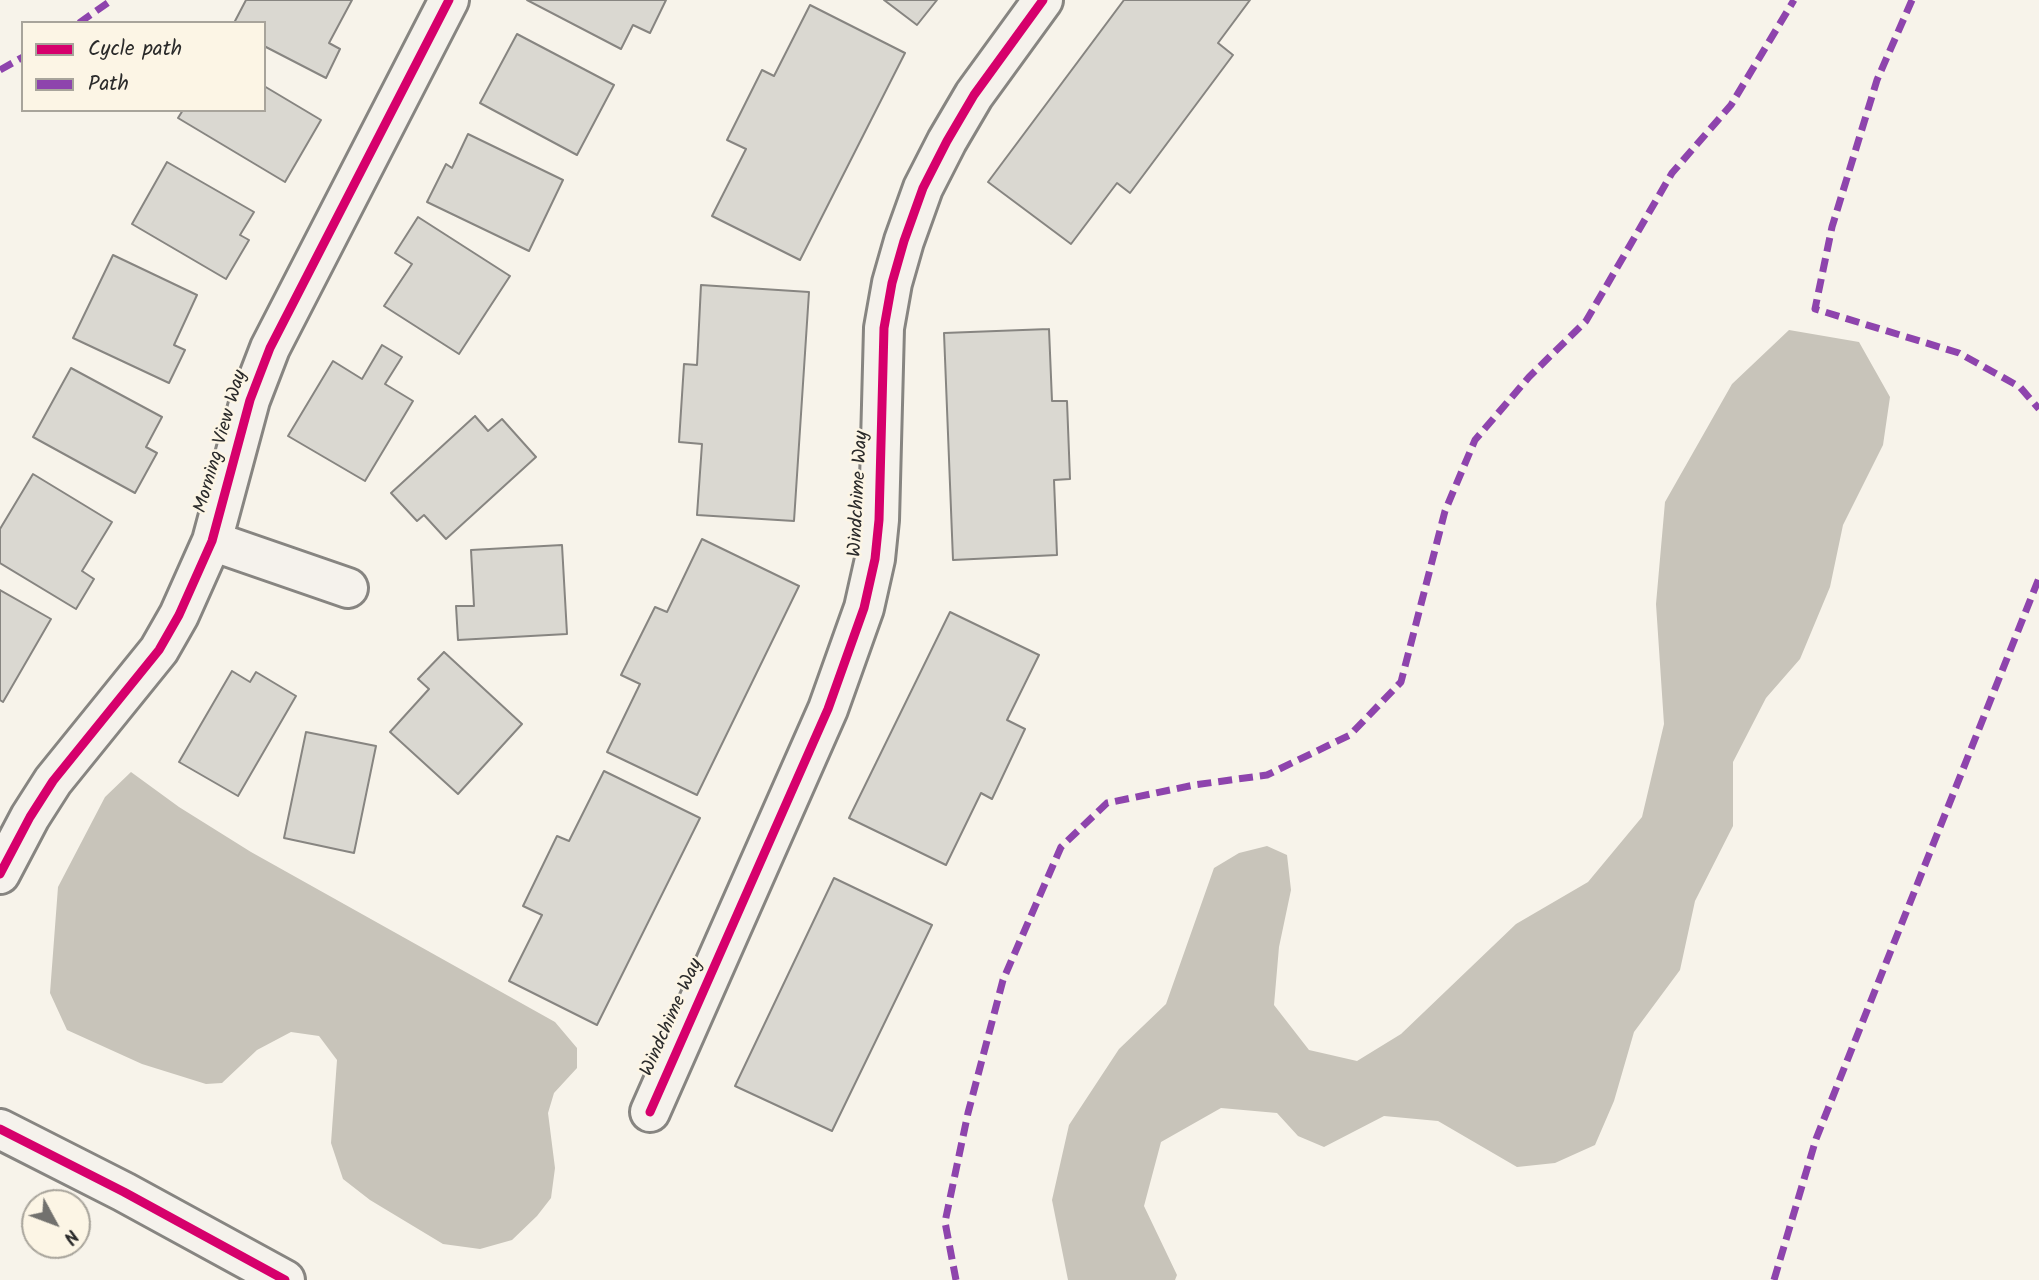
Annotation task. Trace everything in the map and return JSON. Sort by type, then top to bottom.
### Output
[{"type":"street","name":"Morning View Way","points":[[0,874],[30,817],[53,781],[159,650],[179,615],[212,541],[250,400],[270,348],[449,0]]},
{"type":"street","name":"Windchime Way","points":[[650,1112],[828,709],[864,608],[875,559],[879,520],[884,328],[892,282],[904,241],[923,188],[947,141],[974,95],[1042,0]]},
{"type":"street","points":[[212,541],[348,588]]},
{"type":"street","points":[[0,1129],[124,1192],[285,1280]]},
{"type":"shaded area","points":[[1789,330],[1859,342],[1890,397],[1883,445],[1843,525],[1830,587],[1800,659],[1766,698],[1733,762],[1733,826],[1695,901],[1680,970],[1634,1032],[1614,1101],[1595,1145],[1555,1163],[1517,1167],[1438,1121],[1384,1116],[1324,1147],[1298,1136],[1277,1113],[1221,1108],[1161,1142],[1144,1206],[1177,1275],[1175,1280],[1068,1280],[1052,1200],[1069,1125],[1119,1049],[1166,1004],[1214,868],[1239,853],[1267,846],[1287,855],[1291,890],[1279,947],[1274,1005],[1309,1050],[1357,1061],[1401,1034],[1516,924],[1588,882],[1642,817],[1664,724],[1656,604],[1665,502],[1732,384]]},
{"type":"shaded area","points":[[131,772],[179,807],[251,852],[555,1022],[577,1048],[577,1068],[554,1093],[548,1113],[555,1168],[551,1198],[512,1240],[480,1249],[443,1244],[370,1200],[343,1179],[331,1143],[337,1060],[319,1036],[291,1032],[257,1050],[222,1083],[206,1084],[142,1064],[67,1030],[50,993],[58,887],[105,797]]},
{"type":"building","points":[[246,0],[352,0],[329,43],[340,49],[326,78],[266,47],[266,21],[235,21]]},
{"type":"building","points":[[527,0],[666,0],[650,33],[633,25],[621,49]]},
{"type":"building","points":[[884,0],[937,0],[917,25]]},
{"type":"building","points":[[1124,0],[1250,0],[1218,43],[1233,55],[1130,193],[1117,183],[1071,244],[988,182]]},
{"type":"building","points":[[810,5],[905,53],[800,260],[712,216],[746,149],[727,140],[762,70],[774,76]]},
{"type":"building","points":[[517,34],[614,85],[577,155],[480,103]]},
{"type":"building","points":[[266,87],[321,120],[285,182],[178,118],[182,112],[266,112]]},
{"type":"building","points":[[468,134],[563,180],[529,251],[427,202],[446,164],[452,168]]},
{"type":"building","points":[[167,162],[254,212],[240,235],[249,240],[226,279],[132,224]]},
{"type":"building","points":[[418,217],[510,276],[459,354],[384,306],[412,264],[395,253]]},
{"type":"building","points":[[113,255],[197,295],[174,345],[185,350],[169,383],[73,338]]},
{"type":"building","points":[[701,285],[809,292],[794,521],[697,515],[702,444],[679,442],[684,364],[697,365]]},
{"type":"building","points":[[1049,329],[1052,401],[1067,401],[1070,479],[1054,480],[1057,555],[953,560],[944,333]]},
{"type":"building","points":[[382,345],[402,357],[385,384],[413,401],[365,481],[288,436],[333,361],[362,379]]},
{"type":"building","points":[[71,368],[162,417],[146,447],[157,453],[135,493],[33,437]]},
{"type":"building","points":[[475,416],[488,431],[502,419],[536,457],[446,539],[424,515],[417,521],[391,493]]},
{"type":"building","points":[[33,474],[112,522],[82,571],[94,579],[76,609],[0,563],[0,529]]},
{"type":"building","points":[[702,539],[799,586],[697,795],[607,752],[640,684],[621,675],[655,607],[667,612]]},
{"type":"building","points":[[562,545],[567,634],[458,640],[456,606],[474,606],[471,550]]},
{"type":"building","points":[[0,590],[51,619],[3,702],[0,700]]},
{"type":"building","points":[[950,612],[1039,655],[1007,720],[1025,729],[992,799],[981,793],[946,865],[849,818]]},
{"type":"building","points":[[444,652],[522,724],[458,794],[390,732],[429,689],[418,679]]},
{"type":"building","points":[[232,671],[250,682],[256,672],[296,696],[238,796],[179,762]]},
{"type":"building","points":[[306,732],[376,746],[354,853],[284,838]]},
{"type":"building","points":[[604,771],[700,818],[597,1025],[509,981],[542,915],[523,906],[557,836],[569,841]]},
{"type":"building","points":[[834,878],[932,925],[832,1131],[735,1086]]},
{"type":"marked path","points":[[82,21],[112,0]]},
{"type":"marked path","points":[[956,1280],[945,1222],[968,1113],[1003,980],[1061,847],[1107,803],[1194,785],[1267,775],[1350,735],[1401,682],[1445,511],[1475,440],[1529,377],[1586,321],[1672,173],[1731,105],[1794,0]]},
{"type":"marked path","points":[[1912,0],[1877,80],[1832,227],[1815,309],[1959,353],[2020,387],[2039,409]]},
{"type":"marked path","points":[[0,70],[21,58]]},
{"type":"marked path","points":[[1774,1280],[1816,1139],[2039,578]]},
{"type":"cycle path","points":[[0,874],[30,817],[53,781],[159,650],[179,615],[212,541],[250,400],[270,348],[449,0]]},
{"type":"cycle path","points":[[650,1112],[828,709],[864,608],[875,559],[879,520],[884,328],[892,283],[904,241],[923,188],[947,141],[974,95],[1043,0]]},
{"type":"cycle path","points":[[0,1129],[124,1192],[285,1280]]}]
